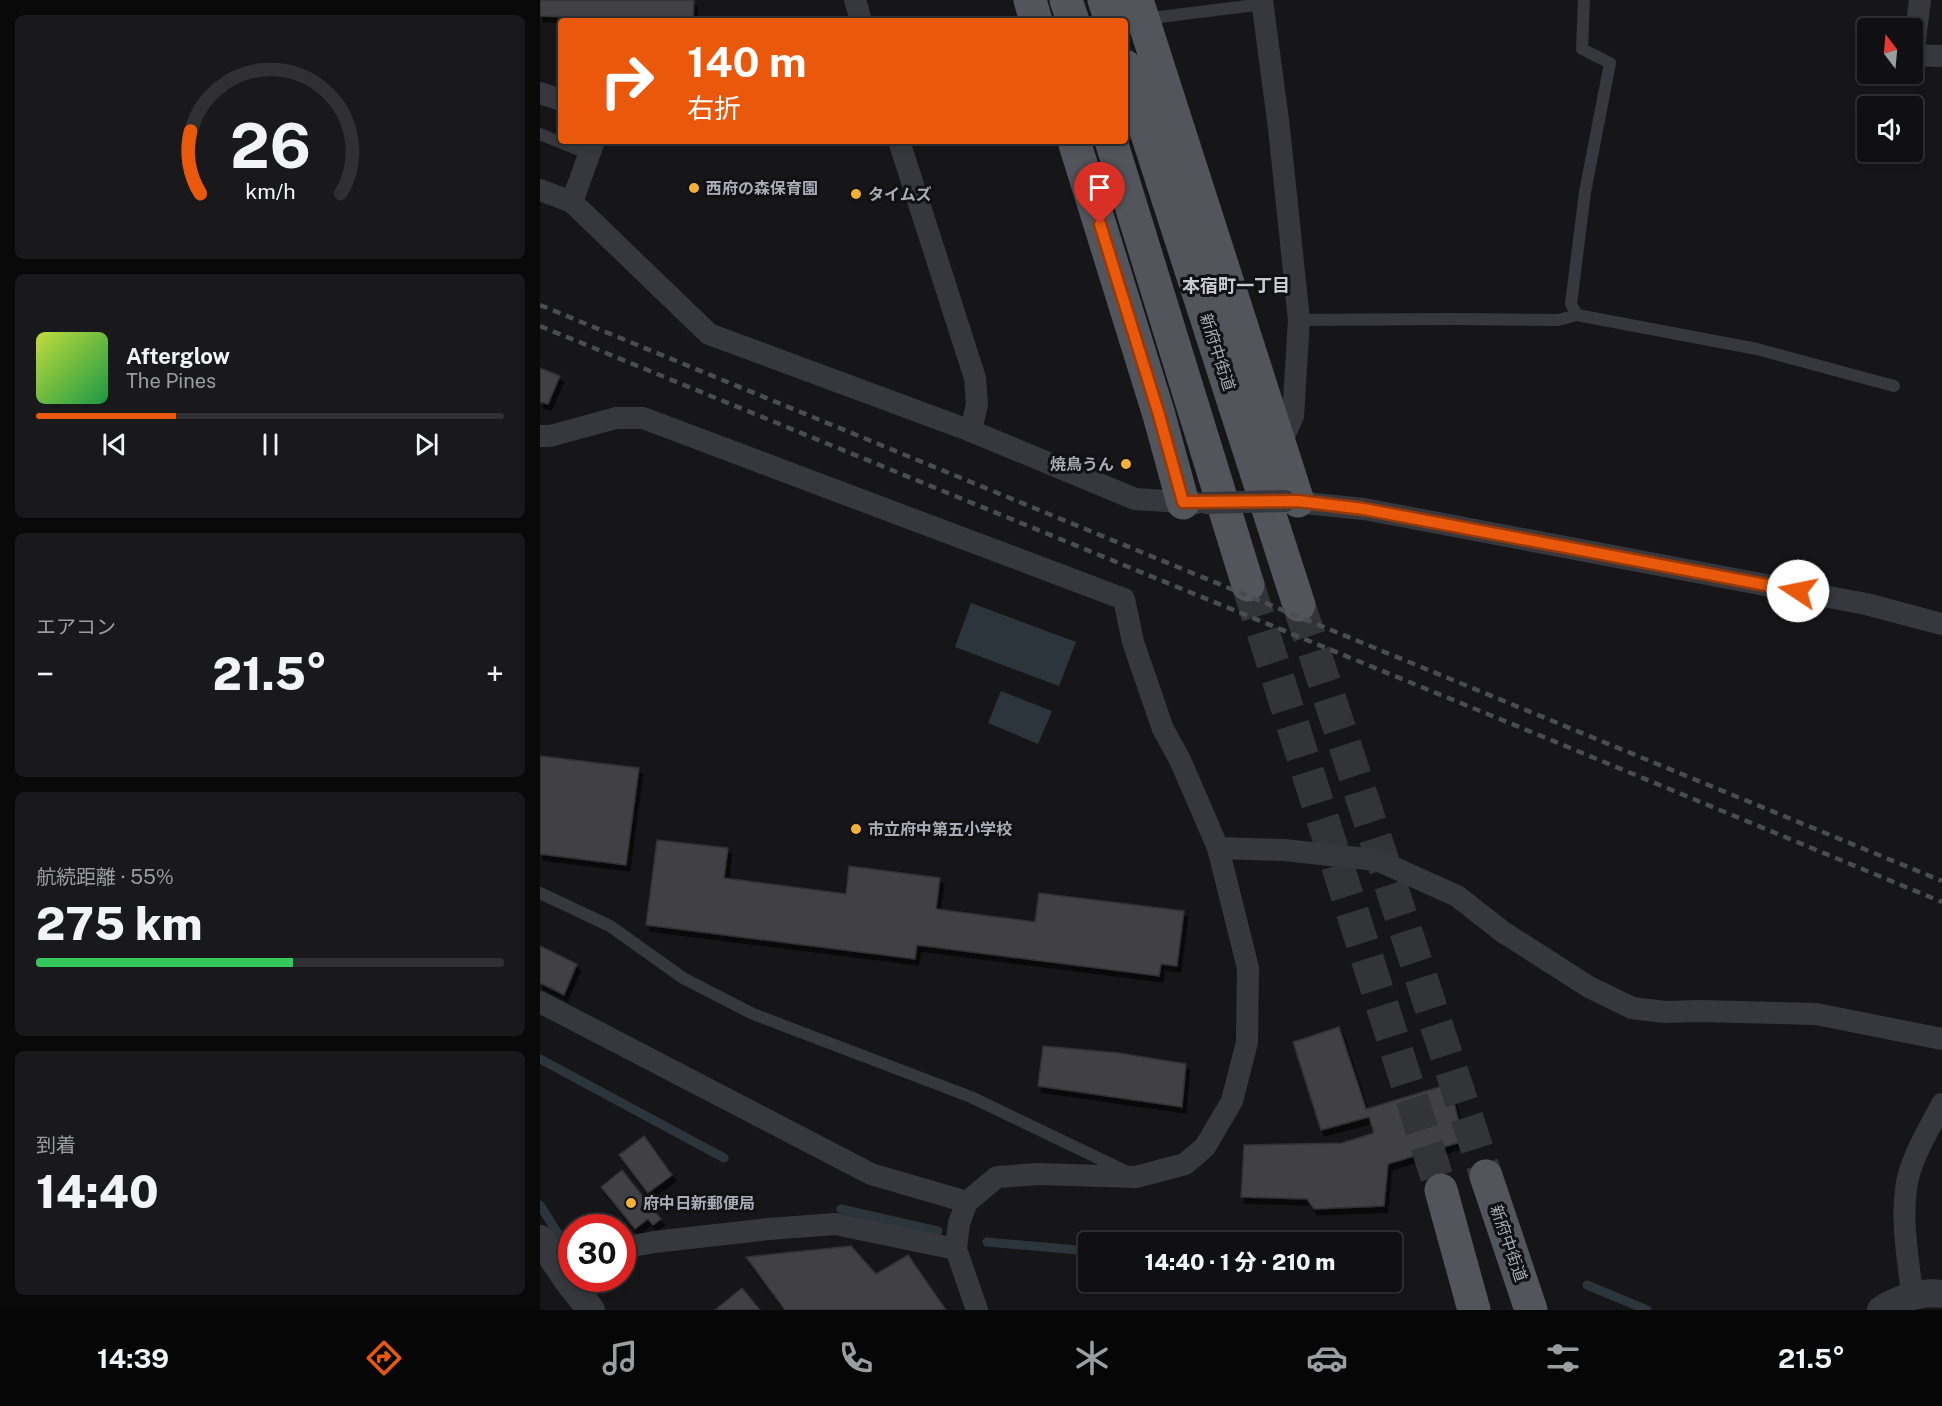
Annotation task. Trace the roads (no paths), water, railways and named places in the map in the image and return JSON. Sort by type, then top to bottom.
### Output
[{"type":"main road","points":[[1030,0],[1035,18]]},
{"type":"main road","points":[[1066,0],[1072,18]]},
{"type":"main road","points":[[1104,0],[1110,18]]},
{"type":"main road","points":[[1140,10],[1280,445],[1292,501]]},
{"type":"main road","name":"新府中街道","points":[[1128,75],[1299,605]]},
{"type":"main road","points":[[1075,144],[1159,415],[1195,503]]},
{"type":"main road","points":[[1112,144],[1248,585]]},
{"type":"main road","name":"新府中街道","points":[[1486,1176],[1531,1310]]},
{"type":"main road","points":[[1440,1190],[1474,1310]]},
{"type":"street","points":[[855,0],[860,18]]},
{"type":"street","points":[[1920,0],[1913,55],[1942,56]]},
{"type":"street","points":[[1262,2],[1279,128],[1299,320],[1293,416],[1280,445]]},
{"type":"street","points":[[540,93],[558,99]]},
{"type":"street","points":[[900,144],[975,378],[977,404],[971,431]]},
{"type":"street","points":[[572,202],[592,148]]},
{"type":"street","points":[[540,190],[572,202],[709,334],[971,431],[1135,500],[1195,503],[1292,501],[1364,509],[1866,604],[1942,624]]},
{"type":"street","points":[[540,436],[550,436],[616,418],[643,418],[1124,599],[1133,642],[1163,729],[1180,760],[1218,848],[1248,968],[1247,1042],[1232,1101],[1205,1147],[1185,1164],[1136,1177],[1038,1174],[997,1177],[967,1202],[959,1223],[956,1249],[977,1310]]},
{"type":"street","points":[[1218,848],[1284,850],[1377,860],[1457,896],[1503,932],[1589,987],[1632,1008],[1665,1012],[1816,1014],[1942,1039]]},
{"type":"street","points":[[540,1002],[871,1174],[967,1202]]},
{"type":"street","points":[[1912,1296],[1905,1223],[1906,1188],[1918,1151],[1942,1104]]},
{"type":"street","points":[[636,1245],[758,1230],[835,1224],[956,1249]]},
{"type":"street","points":[[540,1239],[558,1262]]},
{"type":"street","points":[[579,1292],[591,1310]]},
{"type":"street","points":[[1881,1310],[1912,1296],[1942,1294]]},
{"type":"lane","points":[[1577,315],[1571,304],[1584,192],[1610,63],[1582,49],[1584,0]]},
{"type":"lane","points":[[1140,10],[1262,2]]},
{"type":"lane","points":[[540,134],[558,139]]},
{"type":"lane","points":[[577,144],[592,148]]},
{"type":"lane","points":[[1299,320],[1558,320],[1577,315],[1757,349],[1894,386]]},
{"type":"lane","points":[[540,893],[610,926],[683,978],[753,1014],[971,1097],[1136,1177]]},
{"type":"waterway","points":[[540,1059],[724,1158],[719,1155]]},
{"type":"waterway","points":[[540,1205],[558,1234]]},
{"type":"waterway","points":[[841,1209],[938,1231]]},
{"type":"waterway","points":[[987,1242],[1078,1250]]},
{"type":"waterway","points":[[1587,1285],[1647,1310]]},
{"type":"tunnel","points":[[1248,585],[1441,1190]]},
{"type":"tunnel","points":[[1299,605],[1486,1176]]},
{"type":"railway","points":[[540,305],[1942,881]]},
{"type":"railway","points":[[540,326],[1942,902]]},
{"type":"place","name":"西府の森保育園","points":[[694,188]]},
{"type":"place","name":"タイムズ","points":[[856,194]]},
{"type":"place","name":"焼鳥うん","points":[[1126,464]]},
{"type":"place","name":"市立府中第五小学校","points":[[856,829]]},
{"type":"place","name":"府中日新郵便局","points":[[631,1203]]},
{"type":"district","name":"本宿町一丁目","points":[[1236,286]]}]
